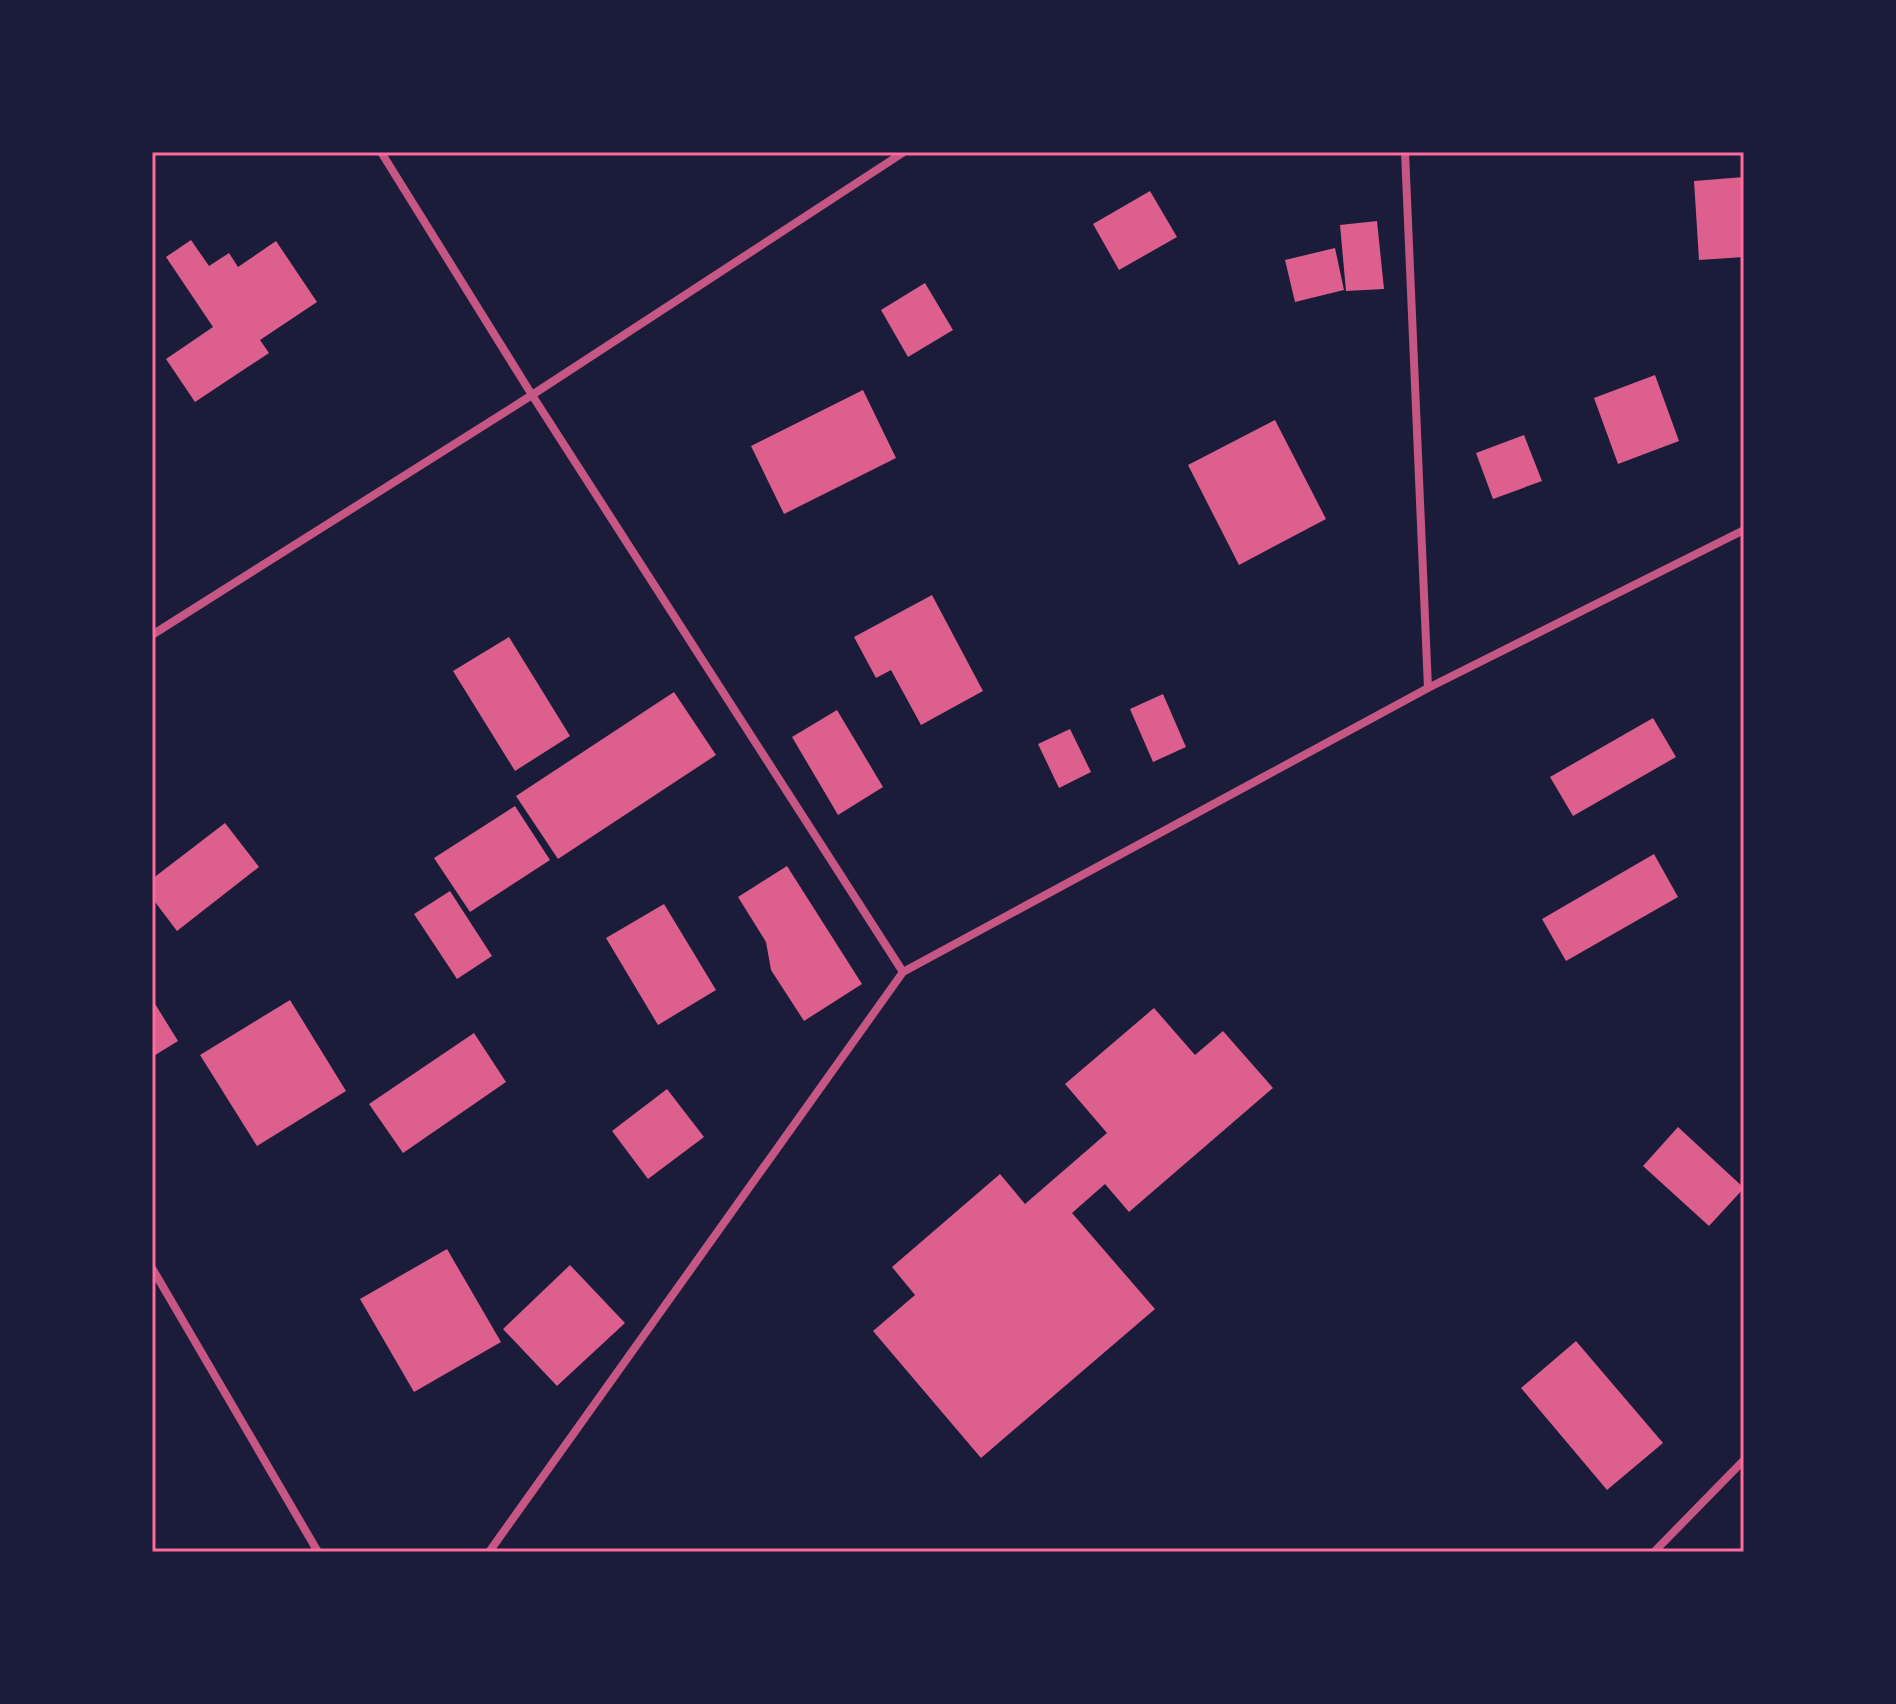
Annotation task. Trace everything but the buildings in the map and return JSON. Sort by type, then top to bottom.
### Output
[{"type":"street","points":[[381,152],[532,395],[903,972]]},
{"type":"street","points":[[152,635],[532,395],[904,152]]},
{"type":"street","points":[[1405,152],[1428,688]]},
{"type":"street","points":[[489,1552],[903,972],[1428,688],[1744,530]]},
{"type":"street","points":[[152,1268],[318,1552]]},
{"type":"street","points":[[1654,1552],[1744,1460]]}]
